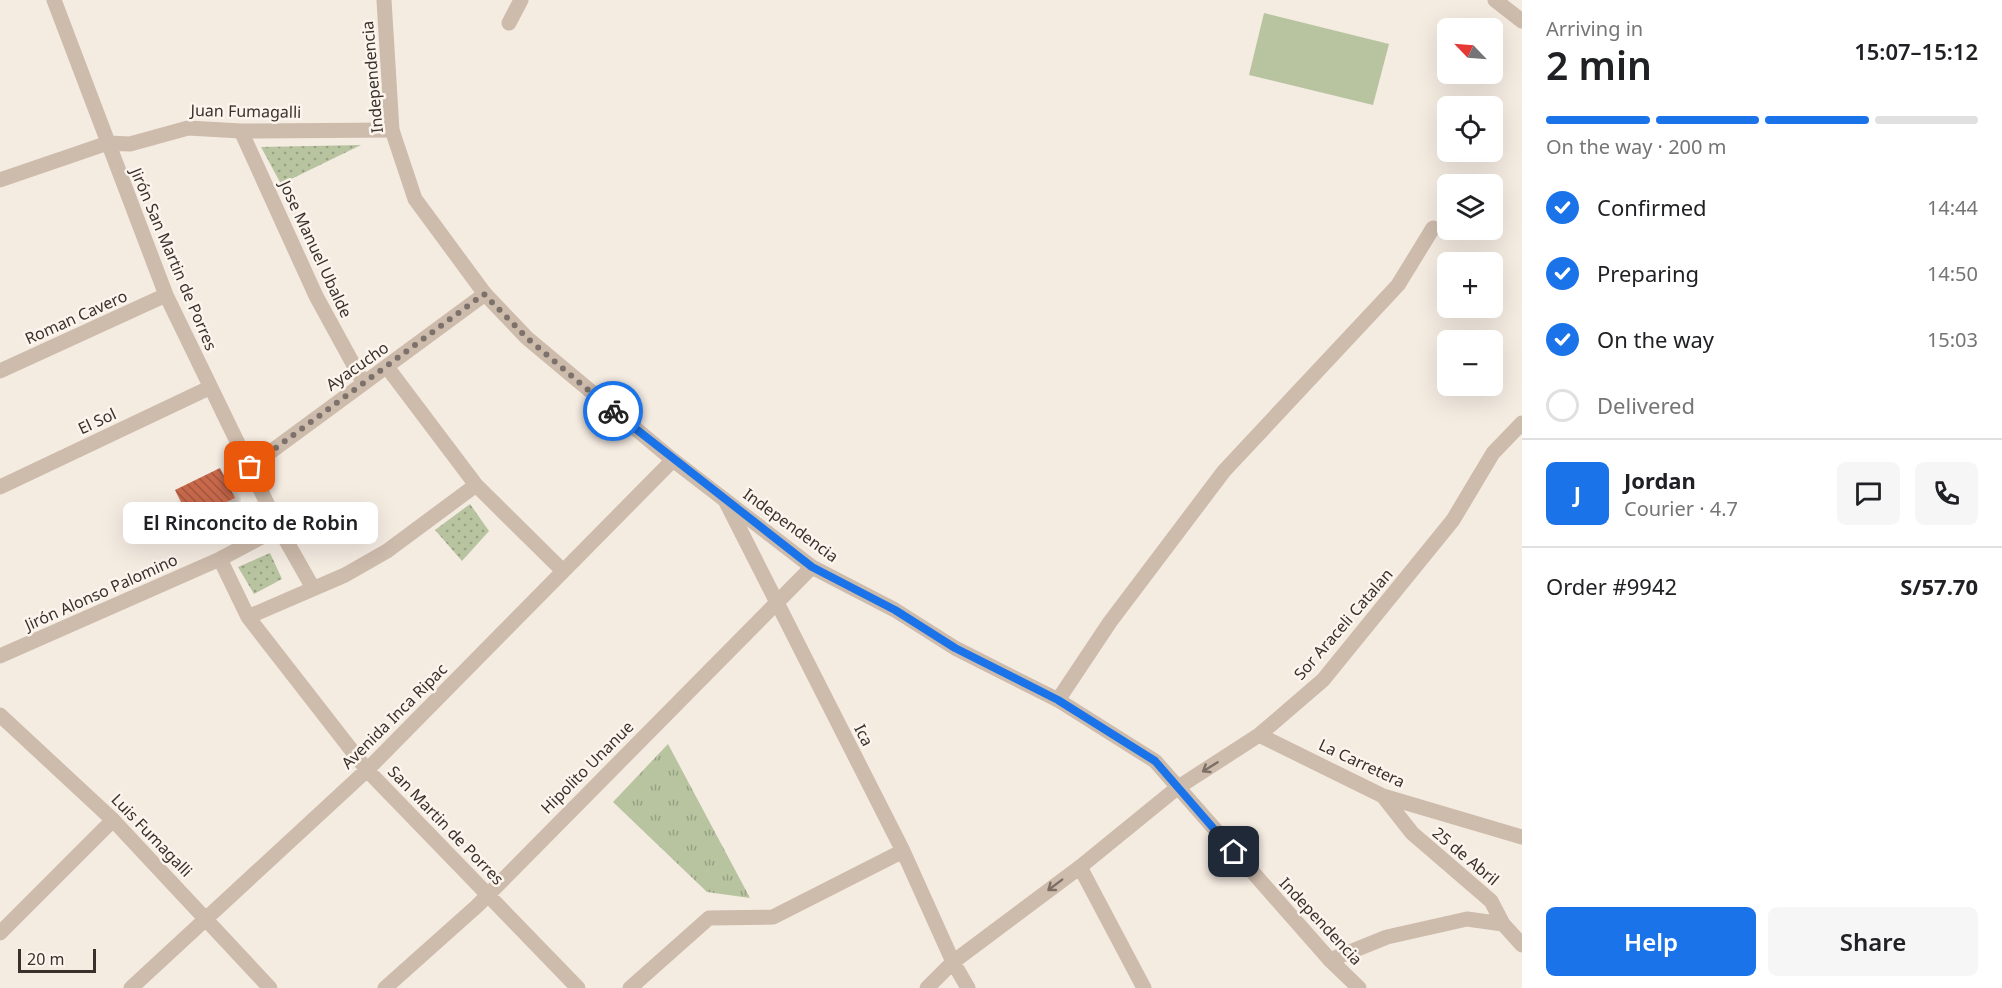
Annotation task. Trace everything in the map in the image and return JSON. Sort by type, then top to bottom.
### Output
[{"type":"street","name":"Jirón San Martin de Porres","points":[[54,0],[166,295],[209,388],[279,528],[313,588]]},
{"type":"street","name":"Independencia","points":[[384,0],[392,130],[415,199],[484,294],[527,338],[673,460],[812,567],[895,610],[955,648],[1058,700],[1155,761],[1330,960],[1359,988]]},
{"type":"street","points":[[509,23],[521,0]]},
{"type":"street","points":[[1495,0],[1522,21]]},
{"type":"street","name":"Juan Fumagalli","points":[[0,180],[108,143],[130,144],[188,128],[241,131],[392,130]]},
{"type":"street","name":"Jose Manuel Ubalde","points":[[241,131],[316,296],[363,382]]},
{"type":"street","points":[[1058,700],[1110,622],[1224,471],[1398,285],[1432,228]]},
{"type":"street","name":"Ayacucho","points":[[250,467],[484,294]]},
{"type":"street","name":"Roman Cavero","points":[[0,371],[166,295]]},
{"type":"street","points":[[387,367],[476,485],[564,571]]},
{"type":"street","name":"El Sol","points":[[0,487],[209,388]]},
{"type":"street","name":"Sor Araceli Catalan","points":[[927,988],[953,962],[1080,867],[1177,788],[1259,735],[1323,680],[1453,520],[1493,453],[1522,423]]},
{"type":"street","name":"Avenida Inca Ripac","points":[[131,988],[367,770],[673,460]]},
{"type":"street","points":[[248,617],[345,575],[387,551],[476,485]]},
{"type":"street","name":"Ica","points":[[725,500],[903,851],[953,962],[968,988]]},
{"type":"street","name":"Jirón Alonso Palomino","points":[[0,656],[220,559],[279,528]]},
{"type":"street","name":"San Martin de Porres","points":[[220,559],[248,617],[367,770],[578,988]]},
{"type":"street","name":"Hipolito Unanue","points":[[385,988],[477,906],[812,567]]},
{"type":"street","name":"Luis Fumagalli","points":[[0,715],[113,820],[270,988]]},
{"type":"street","name":"La Carretera","points":[[1259,735],[1383,796],[1522,837]]},
{"type":"street","name":"25 de Abril","points":[[1383,796],[1412,833],[1491,901],[1503,924],[1522,945]]},
{"type":"street","points":[[0,933],[113,820]]},
{"type":"street","points":[[630,988],[710,918],[773,916],[903,851]]},
{"type":"street","points":[[1080,867],[1144,988]]},
{"type":"street","points":[[1330,960],[1387,937],[1467,919],[1503,924]]},
{"type":"green space","points":[[1264,13],[1389,44],[1373,105],[1249,75]]},
{"type":"green space","points":[[361,145],[281,184],[261,147]]},
{"type":"green space","points":[[470,504],[489,531],[462,561],[435,530]]},
{"type":"green space","points":[[270,553],[282,579],[254,594],[238,567]]},
{"type":"green space","points":[[668,744],[750,898],[707,892],[613,802]]},
{"type":"building","points":[[220,468],[235,498],[190,520],[175,490]]},
{"type":"way so far","points":[[250,467],[484,294],[527,338],[613,411]]},
{"type":"place","name":"El Rinconcito de Robin","points":[[250,467]]},
{"type":"route","points":[[613,411],[812,567],[895,610],[955,648],[1058,700],[1155,761],[1234,852]]}]
